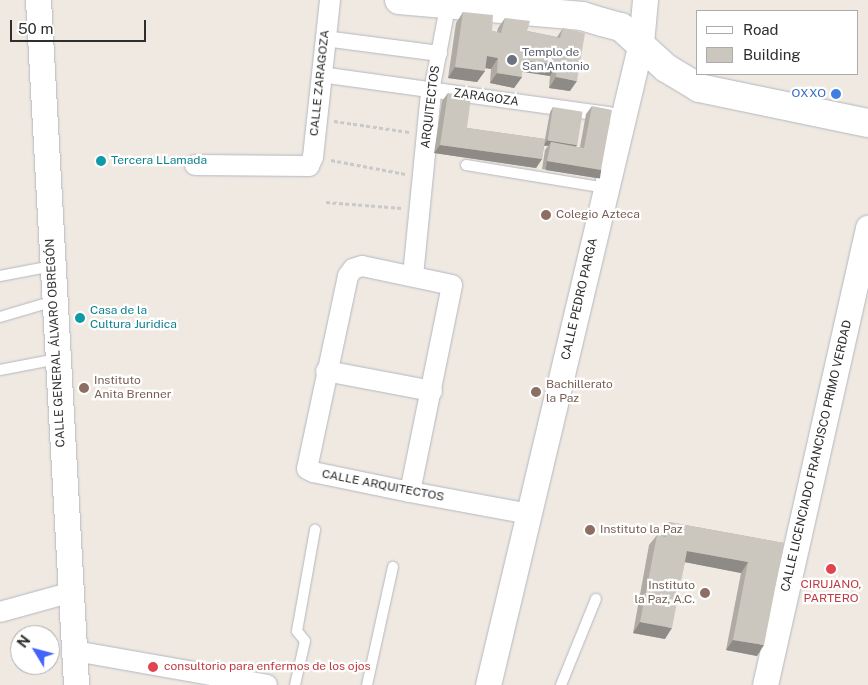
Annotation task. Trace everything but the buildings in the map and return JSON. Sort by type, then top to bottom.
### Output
[{"type":"main road","points":[[399,0],[447,6],[582,16],[621,27],[666,68],[699,88],[868,123]]},
{"type":"street","name":"CALLE GENERAL ÁLVARO OBREGÓN","points":[[38,0],[69,593],[75,651],[76,685]]},
{"type":"street","name":"CALLE ZARAGOZA","points":[[311,161],[324,38],[330,0]]},
{"type":"street","name":"CALLE PEDRO PARGA","points":[[488,685],[641,44],[645,0]]},
{"type":"street","name":"ARQUITECTOS","points":[[413,276],[421,210],[431,91],[447,6]]},
{"type":"street","points":[[324,38],[439,53]]},
{"type":"street","name":"ZARAGOZA","points":[[320,74],[431,91],[623,116]]},
{"type":"street","points":[[195,165],[311,161]]},
{"type":"street","name":"CALLE LICENCIADO FRANCISCO PRIMO VERDAD","points":[[766,685],[868,227]]},
{"type":"street","name":"CALLE ARQUITECTOS","points":[[413,276],[362,266],[353,269],[348,276],[326,370],[307,469],[410,492],[530,514]]},
{"type":"street","points":[[410,492],[452,285],[413,276]]},
{"type":"street","points":[[326,370],[432,390]]},
{"type":"street","points":[[0,612],[69,593]]},
{"type":"street","points":[[75,651],[267,685]]},
{"type":"lane","points":[[466,165],[606,188]]},
{"type":"lane","points":[[0,276],[52,266]]},
{"type":"lane","points":[[0,317],[54,301]]},
{"type":"lane","points":[[0,370],[57,359]]},
{"type":"lane","points":[[295,685],[305,641],[297,631],[315,530]]},
{"type":"lane","points":[[367,685],[394,567]]},
{"type":"lane","points":[[561,685],[596,599]]},
{"type":"path","points":[[316,118],[427,135]]},
{"type":"path","points":[[311,161],[424,178]]},
{"type":"path","points":[[326,202],[421,210]]},
{"type":"place","name":"Templo de San Antonio","points":[[512,60]]},
{"type":"place","name":"OXXO","points":[[836,94]]},
{"type":"place","name":"Tercera LLamada","points":[[101,161]]},
{"type":"place","name":"Colegio Azteca","points":[[546,215]]},
{"type":"place","name":"Casa de la Cultura Juridica","points":[[80,318]]},
{"type":"place","name":"Instituto Anita Brenner","points":[[84,388]]},
{"type":"place","name":"Bachillerato la Paz","points":[[536,392]]},
{"type":"place","name":"Instituto la Paz","points":[[590,530]]},
{"type":"place","name":"CIRUJANO, PARTERO","points":[[831,569]]},
{"type":"place","name":"Instituto la Paz, A.C.","points":[[705,593]]},
{"type":"place","name":"consultorio para enfermos de los ojos","points":[[153,667]]}]
